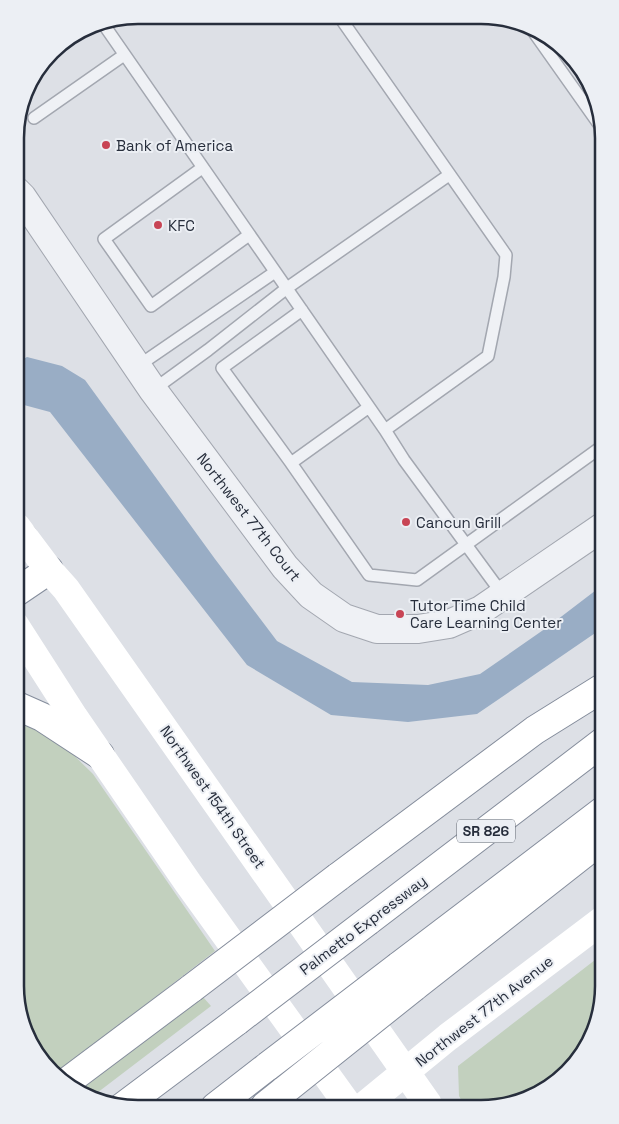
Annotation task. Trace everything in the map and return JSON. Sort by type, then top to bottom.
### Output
[{"type":"main road","name":"Northwest 154th Street","points":[[24,542],[66,589],[425,1100]]},
{"type":"main road","points":[[24,587],[49,570]]},
{"type":"main road","points":[[24,640],[100,755],[235,950],[344,1100]]},
{"type":"main road","points":[[71,1079],[535,730],[595,693]]},
{"type":"main road","points":[[24,709],[42,717],[100,755]]},
{"type":"main road","name":"Palmetto Expressway","points":[[132,1100],[595,749]]},
{"type":"main road","points":[[275,1098],[407,976],[595,818]]},
{"type":"main road","points":[[224,1100],[268,1066],[407,976],[595,844]]},
{"type":"main road","name":"Northwest 77th Avenue","points":[[370,1100],[456,1031],[595,926]]},
{"type":"street","name":"Northwest 77th Court","points":[[24,200],[154,390],[285,567],[311,595],[344,618],[377,629],[418,629],[449,624],[481,610],[595,532]]},
{"type":"lane","points":[[345,24],[506,255],[504,277],[488,356],[385,430]]},
{"type":"lane","points":[[106,28],[404,460],[503,595]]},
{"type":"lane","points":[[540,41],[593,116]]},
{"type":"lane","points":[[34,118],[124,55]]},
{"type":"lane","points":[[202,168],[104,239],[152,306],[249,235]]},
{"type":"lane","points":[[154,390],[287,288],[449,175]]},
{"type":"lane","points":[[138,366],[275,272]]},
{"type":"lane","points":[[222,368],[302,310]]},
{"type":"lane","points":[[208,350],[291,463],[369,575],[417,580],[595,451]]},
{"type":"lane","points":[[291,463],[369,407]]},
{"type":"green space","points":[[24,720],[47,729],[93,774],[215,951],[61,1070],[47,1056],[32,1030],[25,1001]]},
{"type":"green space","points":[[595,960],[595,993],[589,1023],[572,1056],[551,1077],[532,1088],[503,1098],[461,1100],[459,1096],[458,1066]]},
{"type":"green space","points":[[203,997],[211,1006],[97,1093],[83,1086]]},
{"type":"water","points":[[27,357],[62,366],[85,380],[277,641],[352,682],[428,685],[480,674],[549,626],[595,591],[595,633],[477,714],[408,722],[331,715],[247,665],[50,412],[24,405],[24,359]]},
{"type":"place","name":"Bank of America","points":[[106,145]]},
{"type":"place","name":"KFC","points":[[158,225]]},
{"type":"place","name":"Cancun Grill","points":[[406,522]]},
{"type":"place","name":"Tutor Time Child Care Learning Center","points":[[400,614]]}]
